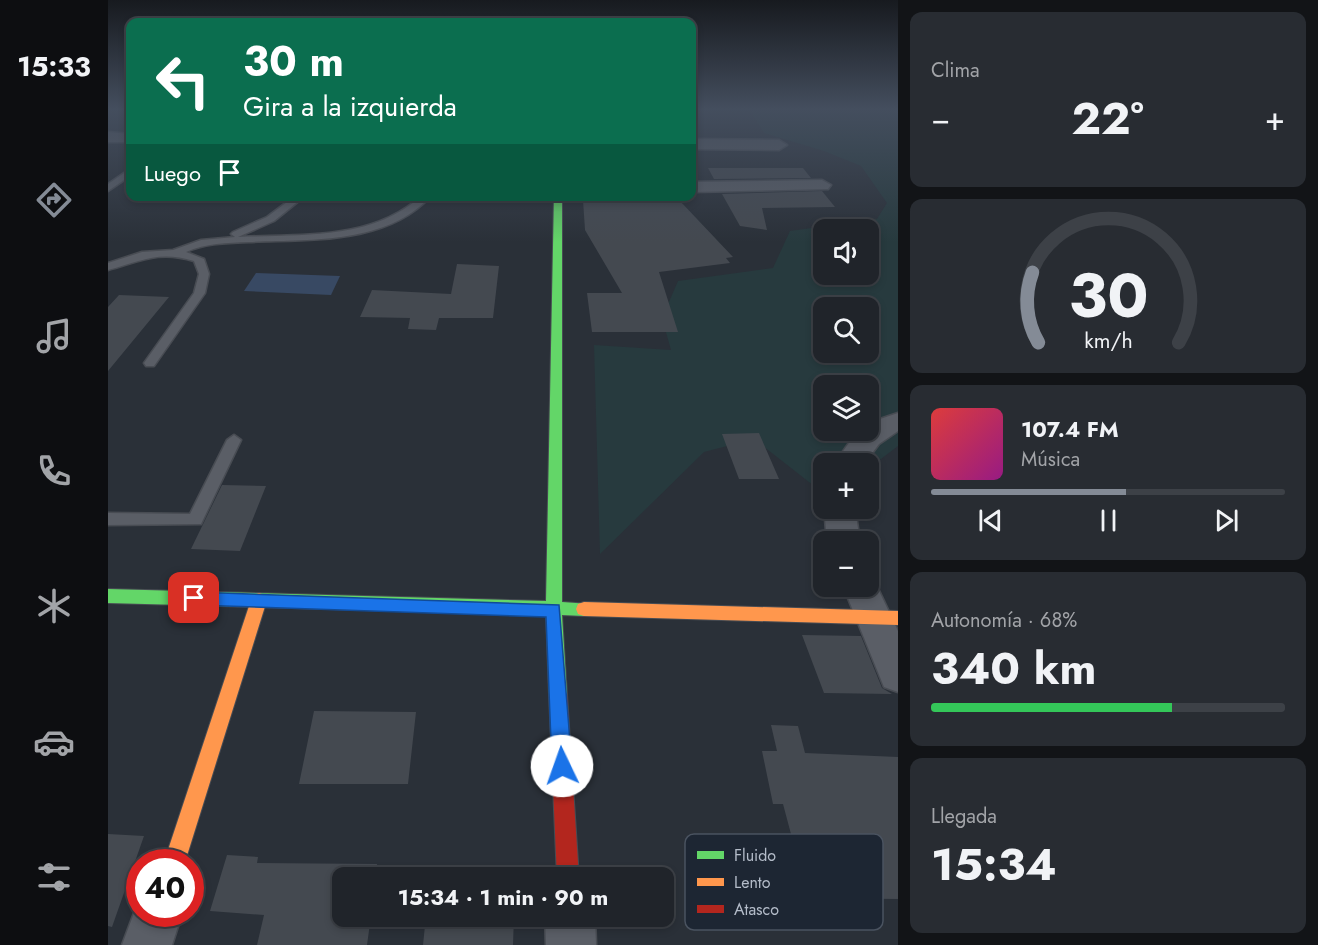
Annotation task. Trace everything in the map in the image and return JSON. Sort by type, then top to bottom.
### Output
[{"type":"street","points":[[697,168],[706,192],[822,185]]},
{"type":"street","points":[[558,201],[554,610],[567,867]]},
{"type":"street","points":[[854,453],[868,437],[891,423],[898,422]]},
{"type":"street","points":[[108,596],[554,610],[877,607],[898,674]]},
{"type":"street","points":[[178,849],[259,600]]},
{"type":"street","points":[[147,945],[153,927]]},
{"type":"street","points":[[571,927],[572,945]]},
{"type":"lane","points":[[108,188],[126,176]]},
{"type":"lane","points":[[175,253],[262,225],[282,213],[295,201]]},
{"type":"lane","points":[[198,244],[262,237],[310,238],[352,232],[406,214],[421,201]]},
{"type":"lane","points":[[108,267],[127,258],[152,252],[175,253],[199,259],[204,274],[199,293],[150,363]]},
{"type":"lane","points":[[108,519],[195,520],[234,440]]},
{"type":"green space","points":[[832,154],[898,154],[898,446],[879,460],[879,453],[813,453],[813,485],[754,439],[704,452],[600,554],[594,345],[671,350],[662,318],[678,281],[773,268],[790,231],[813,228],[813,285],[879,285],[879,219],[877,219],[887,203],[861,166]]},
{"type":"water","points":[[256,273],[340,276],[331,295],[244,291]]},
{"type":"building","points":[[708,168],[803,168],[811,178],[714,179]]},
{"type":"building","points":[[822,191],[835,207],[762,208],[767,230],[740,226],[722,194]]},
{"type":"building","points":[[583,201],[680,201],[733,257],[726,258],[730,263],[659,272],[678,332],[592,332],[587,293],[622,293],[585,230]]},
{"type":"building","points":[[457,264],[499,266],[493,318],[439,318],[436,330],[408,329],[410,318],[360,317],[372,290],[451,294]]},
{"type":"building","points":[[119,295],[169,297],[108,371],[108,307]]},
{"type":"building","points":[[759,433],[779,479],[739,479],[722,434]]},
{"type":"building","points":[[222,485],[266,486],[240,551],[191,549]]},
{"type":"building","points":[[802,635],[861,636],[882,688],[892,694],[824,693]]},
{"type":"building","points":[[314,711],[416,712],[408,784],[299,784]]},
{"type":"building","points":[[771,725],[798,726],[805,753],[898,757],[898,899],[883,899],[883,834],[791,834],[783,804],[773,804],[762,751],[777,751]]},
{"type":"building","points":[[108,834],[144,836],[139,849],[126,849],[126,887],[112,927],[108,926]]},
{"type":"building","points":[[227,855],[258,857],[257,863],[377,864],[377,867],[332,867],[332,927],[369,927],[367,945],[257,945],[264,915],[210,911]]},
{"type":"building","points":[[425,927],[514,927],[513,945],[423,945]]},
{"type":"traffic: fast","points":[[558,201],[554,610],[558,695]]},
{"type":"traffic: fast","points":[[108,596],[584,609]]},
{"type":"traffic: slow","points":[[178,849],[259,600]]},
{"type":"traffic: slow","points":[[584,609],[898,618]]},
{"type":"traffic: jam","points":[[558,695],[567,867]]},
{"type":"route","points":[[194,598],[554,610],[562,766]]}]
